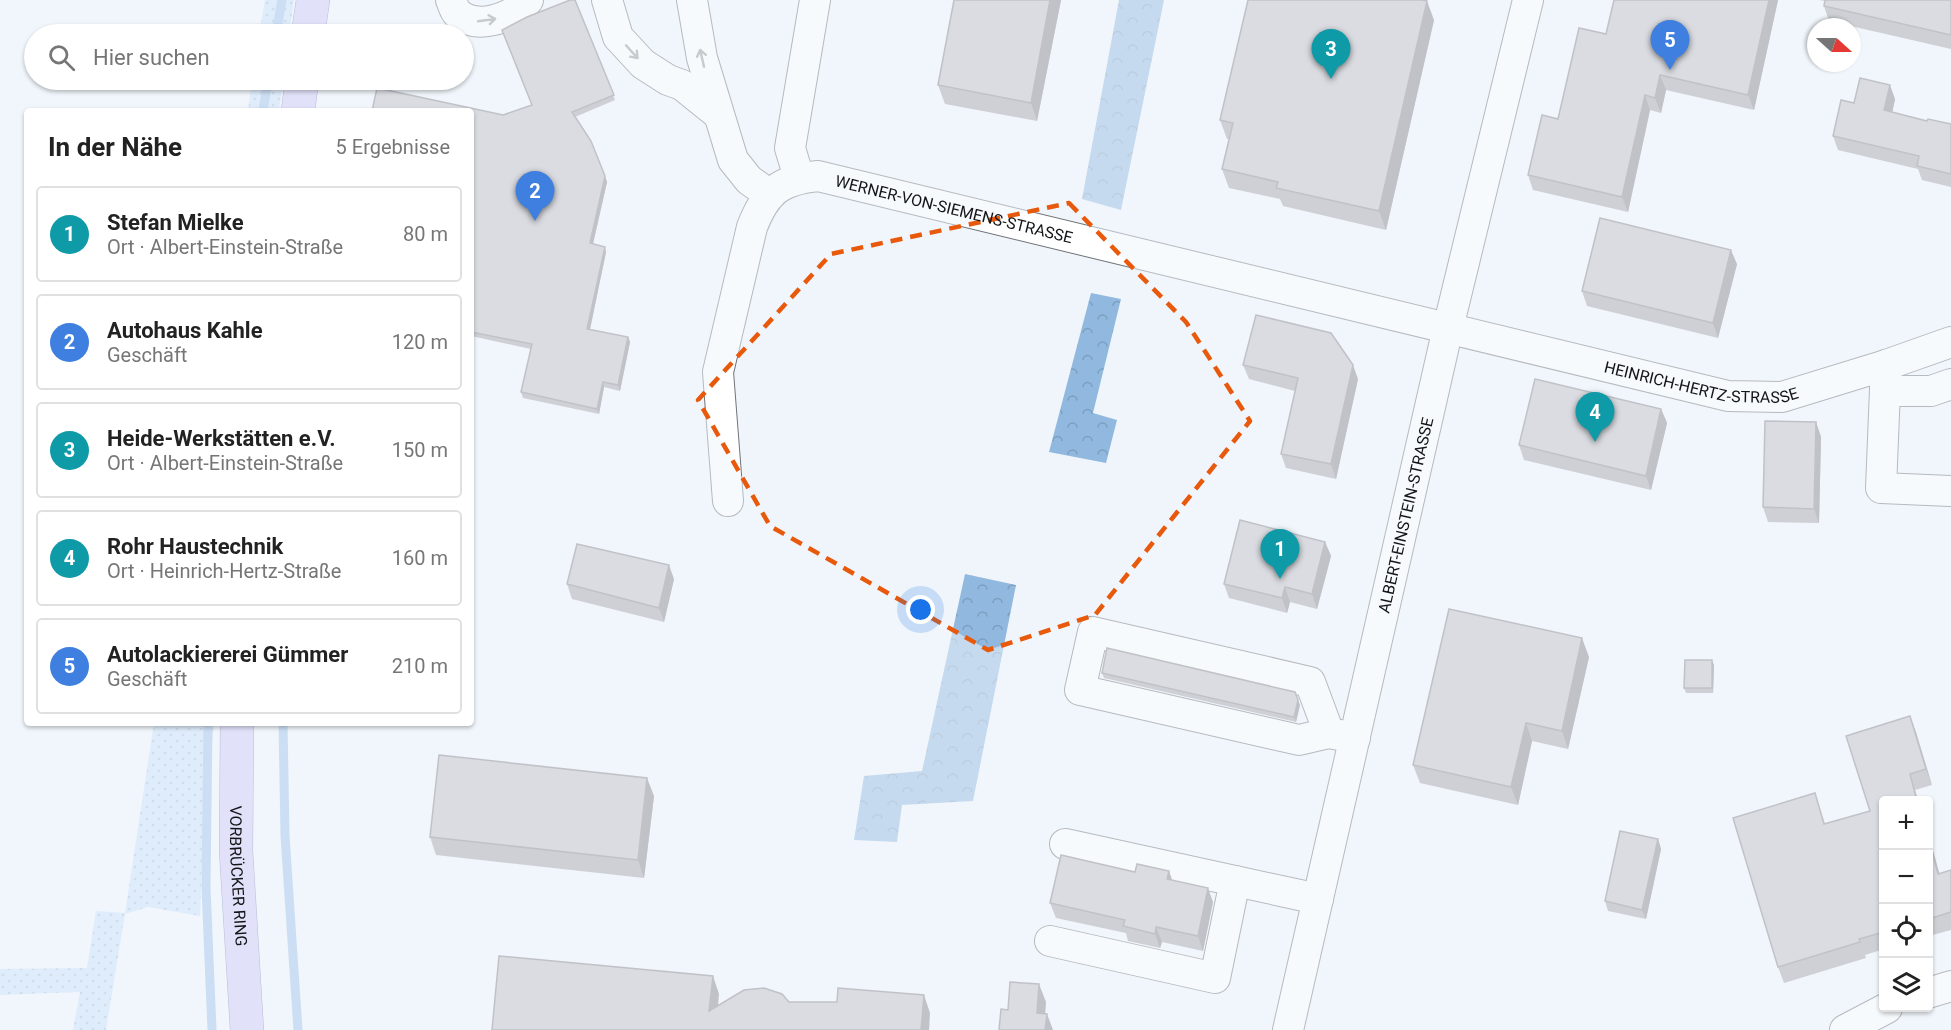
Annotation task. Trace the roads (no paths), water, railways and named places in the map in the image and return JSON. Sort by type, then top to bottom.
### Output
[{"type":"main road","points":[[310,24],[313,0]]},
{"type":"main road","points":[[298,108],[301,90]]},
{"type":"main road","name":"VORBRÜCKER RING","points":[[237,726],[236,851],[247,1030]]},
{"type":"street","points":[[451,0],[456,12],[463,17],[471,21],[486,22],[505,16],[523,6],[528,0]]},
{"type":"street","points":[[607,0],[618,37],[643,64],[668,80],[682,85],[718,114]]},
{"type":"street","points":[[692,0],[702,58],[733,160],[749,180],[770,195]]},
{"type":"street","points":[[728,501],[717,372],[752,227],[759,208],[783,184],[799,178],[790,148],[815,0]]},
{"type":"street","name":"ALBERT-EINSTEIN-STRASSE","points":[[1288,1030],[1318,899],[1342,736],[1448,328],[1528,0]]},
{"type":"street","name":"WERNER-VON-SIEMENS-STRASSE","points":[[799,178],[818,176],[1448,328]]},
{"type":"street","name":"HEINRICH-HERTZ-STRASSE","points":[[1448,328],[1728,396],[1782,397],[1885,378],[1951,342]]},
{"type":"street","points":[[1951,384],[1931,391],[1885,378],[1881,489],[1951,490]]},
{"type":"street","points":[[1094,632],[1310,682],[1342,736],[1299,740],[1080,690],[1094,632]]},
{"type":"street","points":[[1065,844],[1318,899]]},
{"type":"street","points":[[1050,941],[1215,978],[1235,881]]},
{"type":"street","points":[[1933,992],[1951,986]]},
{"type":"street","points":[[1845,1030],[1879,1012]]},
{"type":"waterway","points":[[278,24],[282,0]]},
{"type":"waterway","points":[[263,108],[266,90]]},
{"type":"waterway","points":[[208,726],[206,887],[212,1030]]},
{"type":"waterway","points":[[283,726],[285,836],[298,1030]]},
{"type":"place","name":"Autolackiererei Gümmer","points":[[1670,70]]},
{"type":"place","name":"Heide-Werkstätten e.V.","points":[[1331,79]]},
{"type":"place","name":"Autohaus Kahle","points":[[535,221]]},
{"type":"place","name":"Rohr Haustechnik","points":[[1595,442]]},
{"type":"place","name":"Stefan Mielke","points":[[1280,579]]}]
